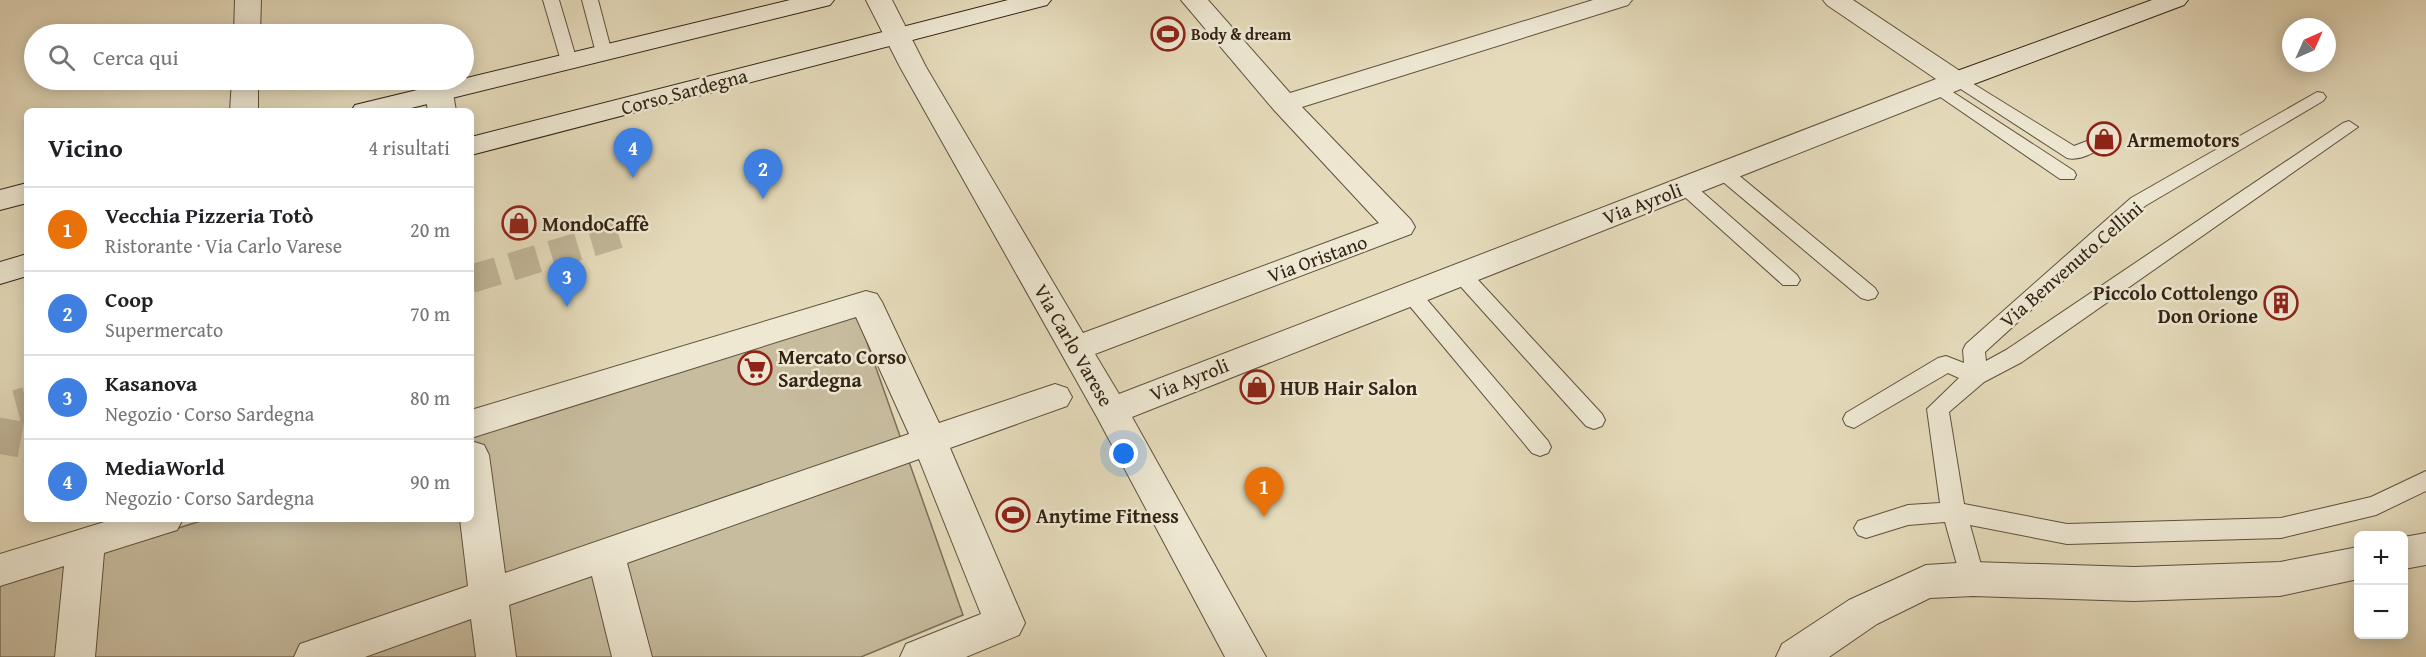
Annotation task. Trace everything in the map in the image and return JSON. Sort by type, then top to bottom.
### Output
[{"type":"street","points":[[247,24],[248,0]]},
{"type":"street","points":[[390,108],[441,102],[569,61],[821,0]]},
{"type":"street","points":[[879,0],[896,36]]},
{"type":"street","name":"Corso Sardegna","points":[[474,145],[1038,0]]},
{"type":"street","name":"Via Oristano","points":[[1074,349],[1400,227],[1284,104],[1194,0]]},
{"type":"street","points":[[1284,104],[1619,0]]},
{"type":"street","points":[[1836,0],[1951,83]]},
{"type":"street","name":"Via Ayroli","points":[[1111,411],[1684,186],[2175,0]]},
{"type":"street","name":"Via Carlo Varese","points":[[896,36],[1111,411],[1246,657]]},
{"type":"street","points":[[244,108],[245,90]]},
{"type":"street","points":[[0,200],[24,194]]},
{"type":"street","points":[[0,273],[24,266]]},
{"type":"street","points":[[474,423],[866,302],[929,440],[1005,623],[920,657]]},
{"type":"street","points":[[332,654],[488,595],[1055,397]]},
{"type":"street","points":[[474,479],[496,657]]},
{"type":"street","points":[[0,570],[154,522]]},
{"type":"street","points":[[75,657],[86,543]]},
{"type":"street","points":[[2408,552],[2426,549]]},
{"type":"street","points":[[606,555],[632,657]]},
{"type":"street","points":[[1796,657],[1863,612],[1926,582],[1973,579],[2134,584],[2280,579],[2354,564]]},
{"type":"lane","points":[[551,0],[569,61]]},
{"type":"lane","points":[[590,0],[604,53]]},
{"type":"lane","points":[[1951,83],[2073,154],[2095,144]]},
{"type":"lane","points":[[1951,83],[2067,175]]},
{"type":"lane","name":"Via Benvenuto Cellini","points":[[1976,376],[1974,350],[2138,202],[2317,97]]},
{"type":"lane","name":"Via Benvenuto Cellini","points":[[1973,579],[1963,537],[1954,512],[1941,443],[1938,409],[1976,376],[2014,356],[2349,127]]},
{"type":"lane","points":[[1723,171],[1868,293]]},
{"type":"lane","points":[[1684,186],[1790,280]]},
{"type":"lane","points":[[1460,273],[1594,420]]},
{"type":"lane","points":[[1410,293],[1540,447]]},
{"type":"lane","points":[[1854,419],[1946,364],[1976,376]]},
{"type":"lane","points":[[1866,528],[1908,515],[1954,512],[2067,534],[2281,528],[2376,505],[2426,480]]},
{"type":"shaded area","points":[[857,314],[963,615],[861,657],[0,657],[0,584],[197,522],[474,522],[474,435]]},
{"type":"tunnel","points":[[474,278],[623,233]]},
{"type":"tunnel","points":[[0,454],[8,410],[24,406]]},
{"type":"place","name":"Body & dream","points":[[1168,34]]},
{"type":"place","name":"Armemotors","points":[[2104,139]]},
{"type":"place","name":"MediaWorld","points":[[633,178]]},
{"type":"place","name":"Coop","points":[[763,199]]},
{"type":"place","name":"MondoCaffè","points":[[519,223]]},
{"type":"place","name":"Piccolo Cottolengo Don Orione","points":[[2281,303]]},
{"type":"place","name":"Kasanova","points":[[567,307]]},
{"type":"place","name":"Mercato Corso Sardegna","points":[[755,368]]},
{"type":"place","name":"HUB Hair Salon","points":[[1257,387]]},
{"type":"place","name":"Anytime Fitness","points":[[1013,515]]},
{"type":"place","name":"Vecchia Pizzeria Totò","points":[[1264,517]]}]
